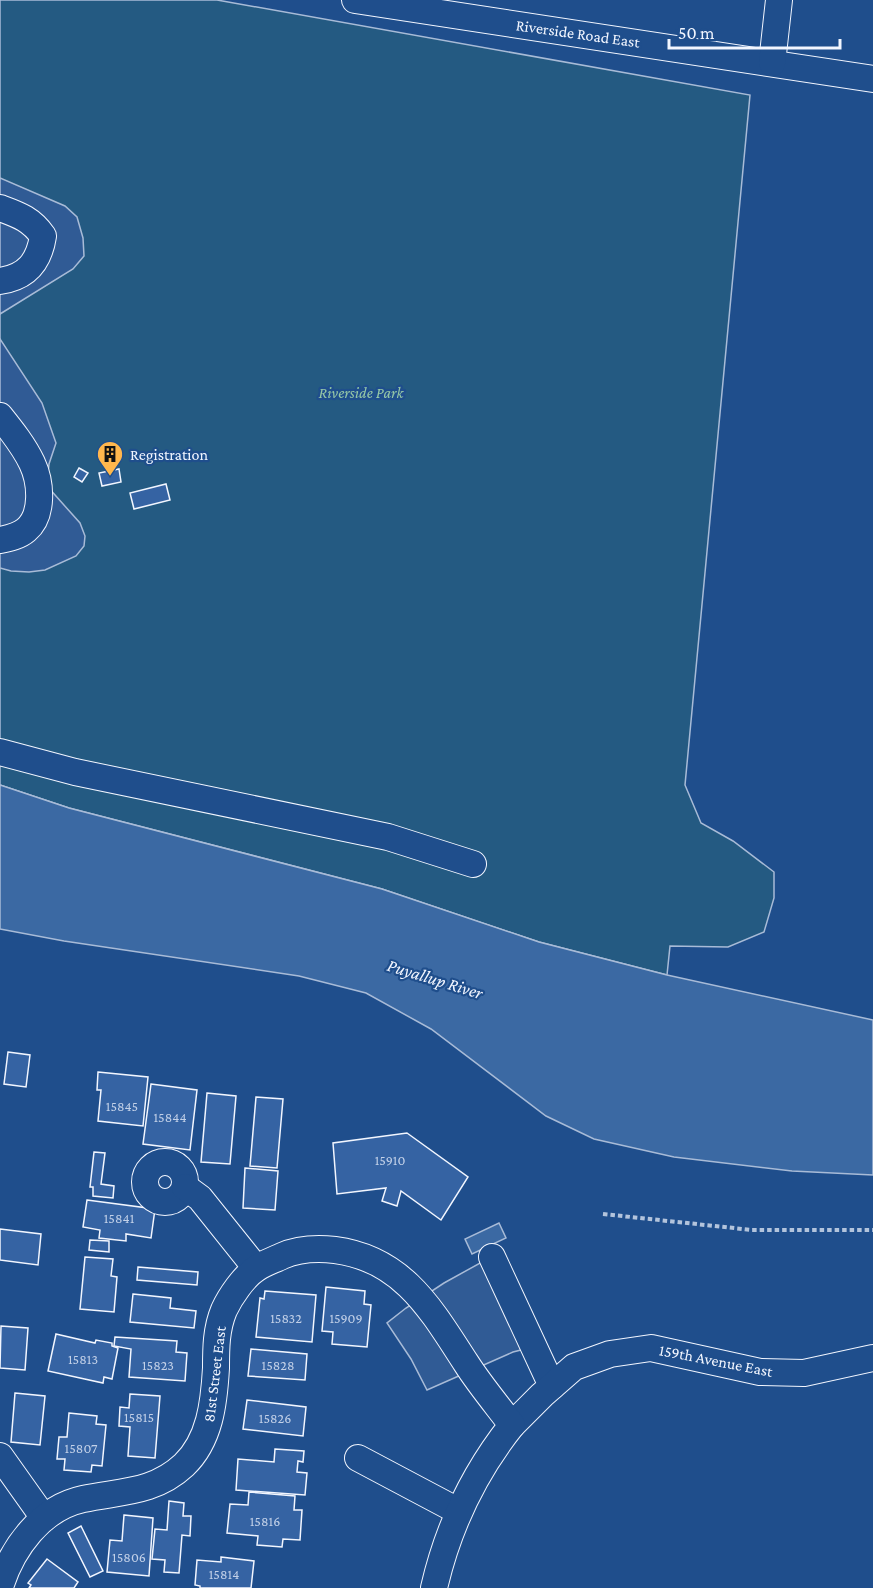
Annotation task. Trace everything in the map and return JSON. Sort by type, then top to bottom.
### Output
[{"type":"street","name":"Riverside Road East","points":[[355,0],[873,79]]},
{"type":"street","points":[[772,63],[779,0]]},
{"type":"street","points":[[0,208],[24,217],[35,225],[43,236],[38,259],[23,273],[0,281]]},
{"type":"street","points":[[0,416],[17,436],[33,465],[39,492],[38,511],[28,529],[15,537],[0,540]]},
{"type":"street","points":[[0,752],[75,772],[388,837],[473,864]]},
{"type":"street","points":[[185,1187],[200,1198],[256,1268],[291,1252],[321,1248],[359,1256],[388,1268],[407,1282],[439,1319],[467,1365],[512,1425]]},
{"type":"street","points":[[492,1257],[552,1386]]},
{"type":"street","name":"81st Street East","points":[[0,1587],[6,1569],[24,1538],[44,1518],[63,1506],[81,1499],[142,1489],[160,1483],[189,1460],[200,1445],[207,1429],[216,1372],[217,1336],[224,1310],[240,1286],[256,1268]]},
{"type":"street","name":"159th Avenue East","points":[[434,1588],[445,1544],[476,1475],[512,1425],[574,1367],[610,1354],[651,1348],[760,1372],[804,1373],[873,1358]]},
{"type":"street","points":[[0,1456],[44,1518]]},
{"type":"street","points":[[358,1458],[458,1511]]},
{"type":"path","points":[[603,1214],[752,1230],[873,1230]]},
{"type":"green space","name":"Riverside Park","points":[[0,0],[217,0],[750,95],[685,785],[701,823],[733,841],[774,872],[774,898],[764,932],[728,947],[670,946],[667,975],[539,942],[382,889],[69,808],[0,785]]},
{"type":"shaded area","points":[[0,178],[65,206],[77,217],[83,238],[84,256],[73,269],[0,314]]},
{"type":"shaded area","points":[[0,339],[42,403],[56,443],[49,464],[47,486],[80,523],[85,536],[84,546],[76,556],[45,570],[29,572],[0,568]]},
{"type":"shaded area","points":[[500,1252],[541,1345],[513,1352],[427,1390],[411,1359],[387,1323],[444,1283]]},
{"type":"water","name":"Puyallup River","points":[[0,785],[69,808],[382,889],[539,942],[667,975],[873,1020],[873,1175],[792,1171],[674,1157],[594,1139],[546,1116],[431,1029],[366,993],[299,976],[64,941],[0,929]]},
{"type":"water","points":[[499,1223],[506,1238],[472,1254],[465,1239]]},
{"type":"building","points":[[79,468],[88,473],[82,482],[74,477]]},
{"type":"building","name":"Registration","points":[[119,469],[121,482],[102,486],[99,473]]},
{"type":"building","points":[[166,484],[170,500],[134,509],[130,493]]},
{"type":"building","points":[[8,1052],[30,1055],[26,1087],[4,1084]]},
{"type":"building","points":[[98,1072],[148,1077],[143,1126],[98,1121],[101,1090],[97,1090]]},
{"type":"building","points":[[151,1084],[197,1090],[190,1150],[143,1144]]},
{"type":"building","points":[[207,1093],[236,1096],[230,1164],[201,1162]]},
{"type":"building","points":[[256,1097],[283,1099],[277,1168],[250,1166]]},
{"type":"building","points":[[407,1133],[468,1177],[441,1220],[401,1191],[397,1206],[382,1201],[386,1188],[337,1194],[333,1143]]},
{"type":"building","points":[[94,1152],[105,1153],[101,1184],[114,1186],[113,1198],[93,1196],[93,1187],[90,1187]]},
{"type":"building","points":[[245,1168],[278,1171],[275,1210],[243,1208]]},
{"type":"building","points":[[87,1200],[155,1209],[151,1238],[126,1234],[126,1241],[99,1238],[100,1230],[83,1227]]},
{"type":"building","points":[[0,1229],[41,1234],[38,1265],[0,1260]]},
{"type":"building","points":[[90,1240],[109,1241],[109,1252],[89,1250]]},
{"type":"building","points":[[85,1257],[113,1259],[111,1276],[117,1277],[114,1312],[80,1309]]},
{"type":"building","points":[[138,1267],[198,1272],[197,1285],[137,1280]]},
{"type":"building","points":[[326,1287],[365,1291],[364,1304],[371,1305],[367,1347],[332,1344],[333,1332],[322,1331]]},
{"type":"building","points":[[265,1291],[316,1295],[312,1342],[256,1337],[260,1298],[264,1299]]},
{"type":"building","points":[[133,1294],[171,1298],[170,1308],[196,1311],[194,1328],[130,1322]]},
{"type":"building","points":[[1,1326],[28,1328],[25,1370],[0,1368]]},
{"type":"building","points":[[56,1334],[95,1343],[96,1340],[112,1343],[112,1346],[118,1348],[112,1379],[104,1377],[103,1383],[48,1371]]},
{"type":"building","points":[[115,1337],[177,1341],[176,1352],[187,1353],[185,1381],[129,1377],[131,1349],[114,1346]]},
{"type":"building","points":[[251,1349],[307,1354],[305,1380],[248,1376]]},
{"type":"building","points":[[15,1393],[45,1396],[40,1445],[11,1442]]},
{"type":"building","points":[[130,1394],[160,1396],[155,1458],[128,1456],[130,1427],[119,1426],[120,1407],[129,1408]]},
{"type":"building","points":[[247,1400],[306,1407],[303,1436],[243,1429]]},
{"type":"building","points":[[69,1413],[97,1416],[96,1424],[106,1425],[102,1466],[92,1465],[91,1472],[64,1470],[65,1459],[57,1459],[59,1437],[67,1437]]},
{"type":"building","points":[[275,1449],[304,1451],[303,1462],[298,1461],[297,1472],[307,1473],[305,1495],[236,1490],[238,1459],[274,1462]]},
{"type":"building","points":[[249,1492],[295,1496],[294,1510],[302,1510],[300,1540],[283,1539],[282,1547],[257,1545],[258,1536],[227,1533],[230,1504],[248,1505]]},
{"type":"building","points":[[169,1501],[184,1503],[183,1516],[191,1516],[190,1536],[182,1535],[179,1573],[164,1572],[165,1560],[152,1559],[155,1529],[167,1530]]},
{"type":"building","points":[[124,1515],[153,1518],[149,1576],[107,1572],[110,1540],[122,1541]]},
{"type":"building","points":[[81,1526],[103,1571],[90,1577],[68,1533]]},
{"type":"building","points":[[221,1557],[254,1561],[251,1588],[200,1588],[195,1585],[197,1560],[221,1562]]},
{"type":"building","points":[[47,1559],[78,1582],[74,1588],[29,1588],[31,1585],[28,1583]]},
{"type":"place","name":"Registration","points":[[110,477]]}]
